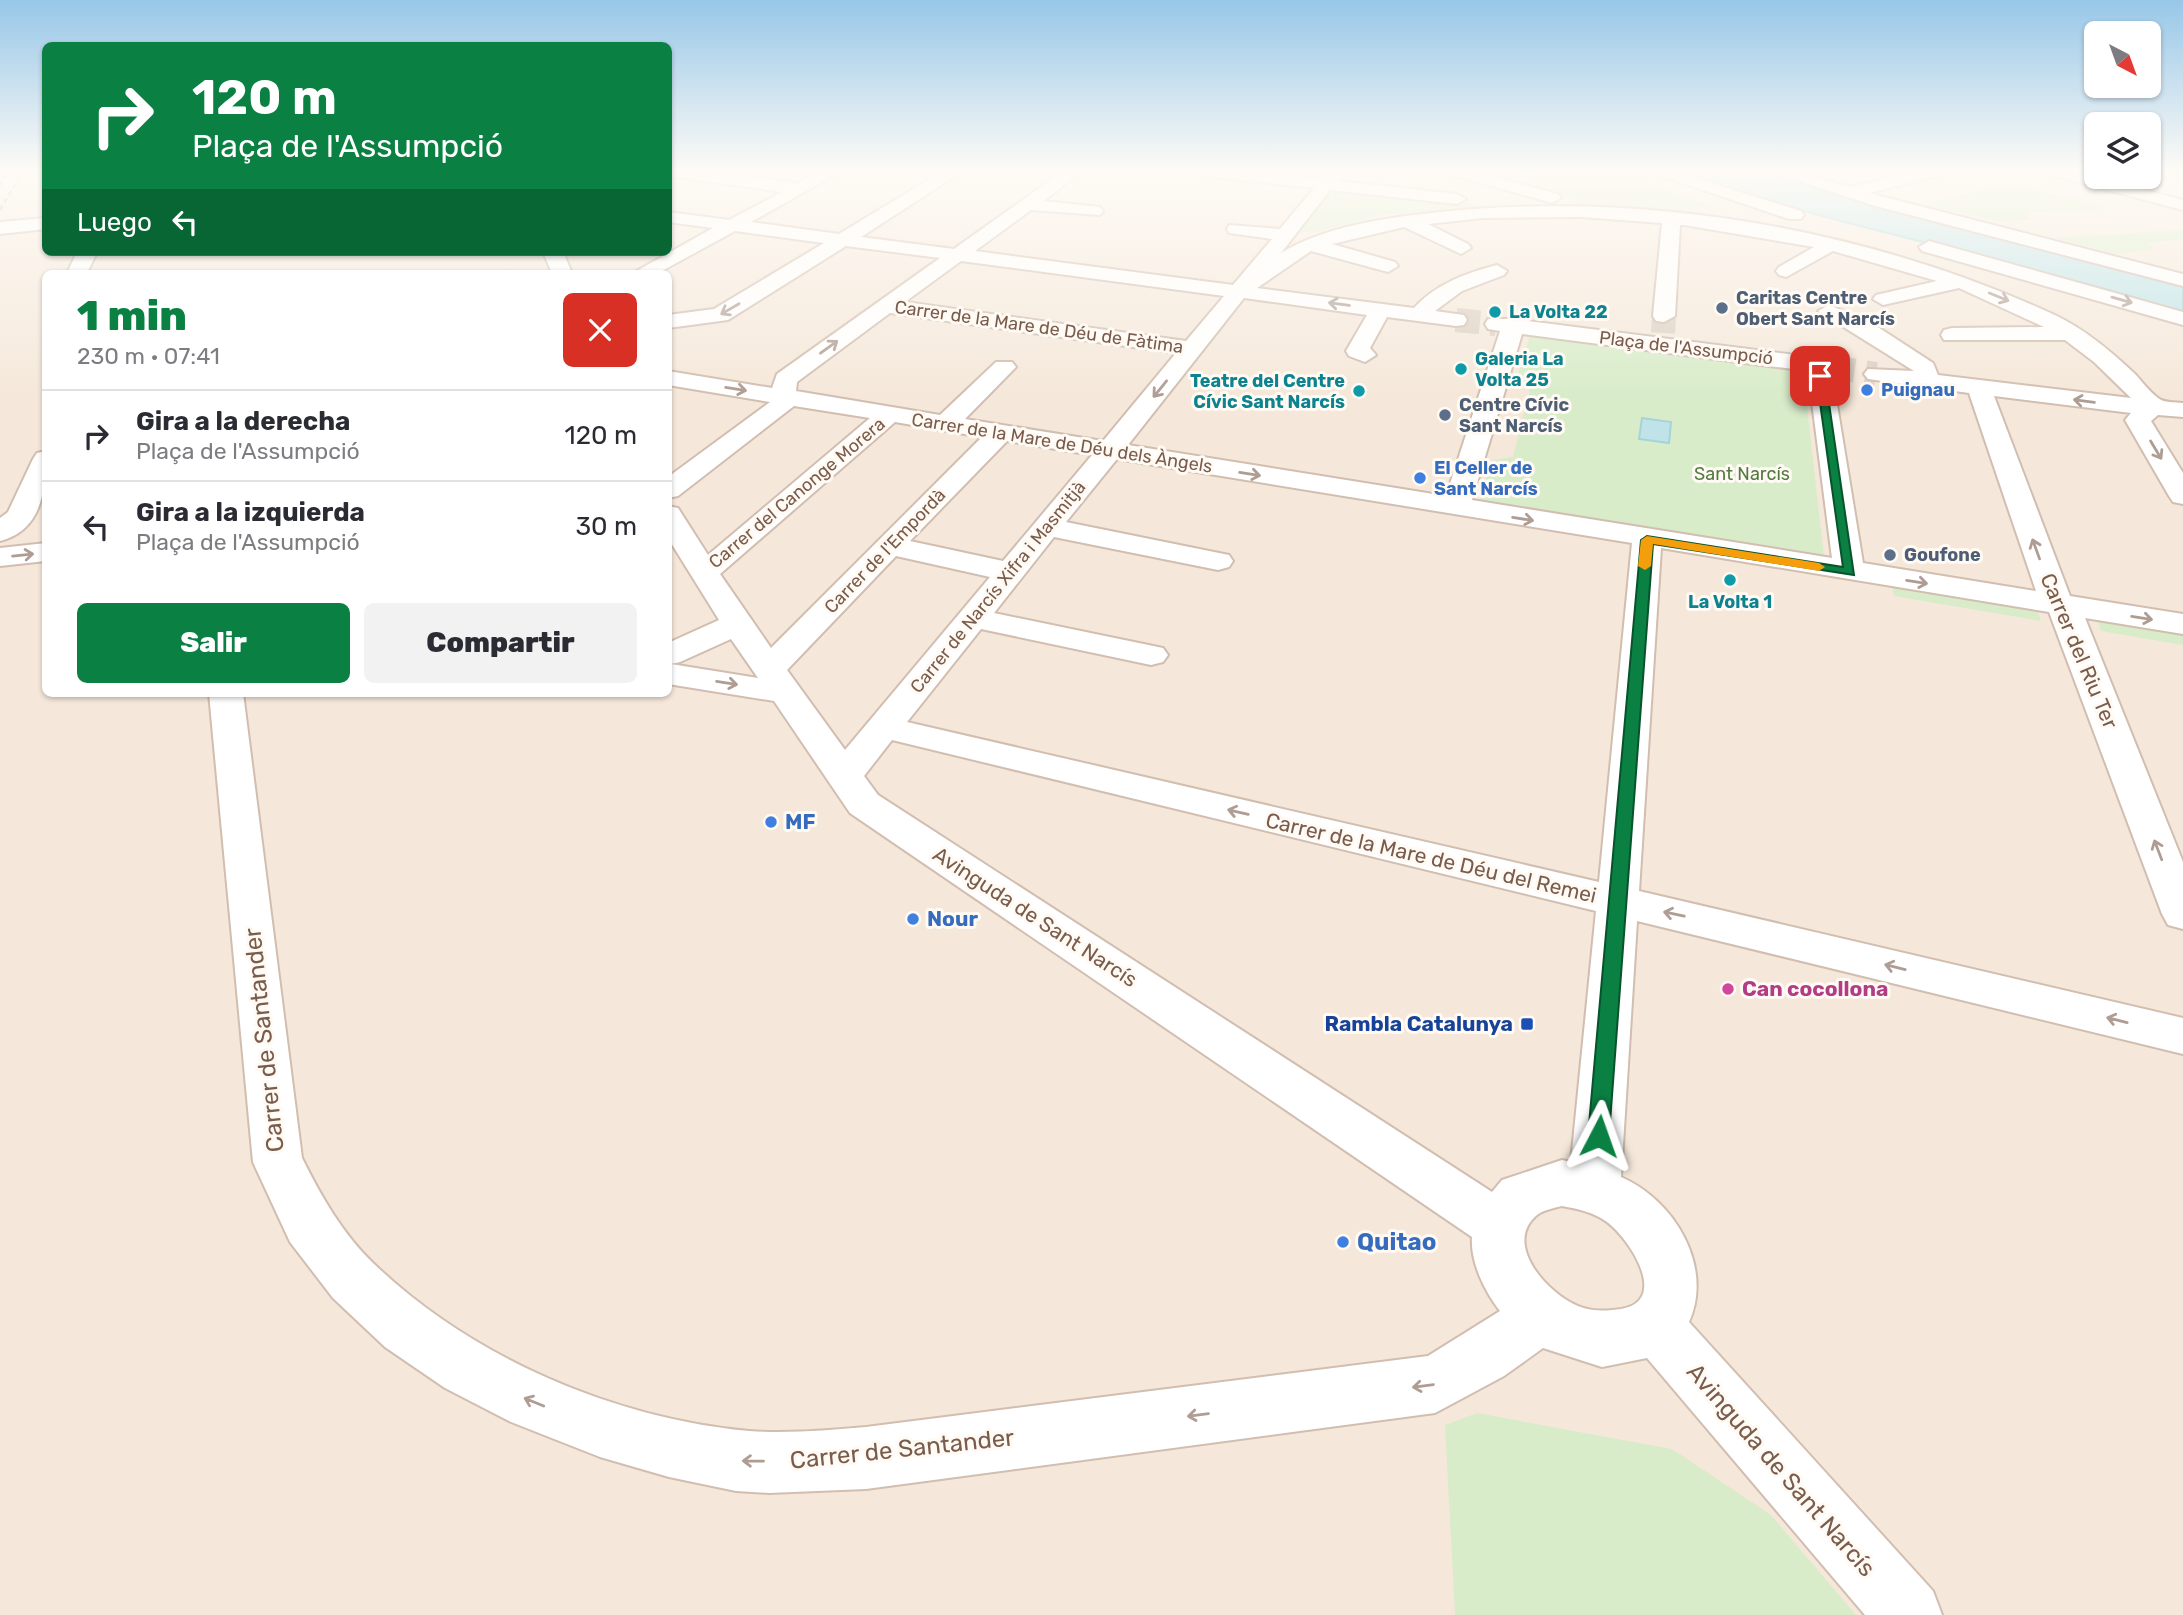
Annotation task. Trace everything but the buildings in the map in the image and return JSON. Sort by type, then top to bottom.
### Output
[{"type":"street","points":[[649,270],[693,246]]},
{"type":"street","points":[[672,321],[720,315],[832,246]]},
{"type":"street","points":[[899,246],[1456,320]]},
{"type":"street","points":[[672,487],[782,405],[785,380],[968,246]]},
{"type":"street","name":"Carrer de Narcís Xifra i Masmitjà","points":[[844,776],[1277,246]]},
{"type":"street","points":[[1240,291],[1307,246]]},
{"type":"street","points":[[1320,246],[1388,265]]},
{"type":"street","points":[[1663,331],[1669,246]]},
{"type":"street","points":[[1786,271],[1828,246]]},
{"type":"street","points":[[1830,246],[1960,282],[2016,304],[2070,333],[2109,361],[2152,407]]},
{"type":"street","points":[[1922,246],[2183,319]]},
{"type":"street","points":[[2053,246],[2183,280]]},
{"type":"street","points":[[1419,315],[1431,302],[1456,285],[1497,271]]},
{"type":"street","points":[[1883,299],[1960,282]]},
{"type":"street","name":"Carrer de la Mare de Déu de Fàtima","points":[[886,306],[1193,349]]},
{"type":"street","points":[[1353,353],[1380,310]]},
{"type":"street","points":[[1829,311],[1912,357],[1925,368],[1927,380]]},
{"type":"street","name":"Plaça de l'Assumpció","points":[[1456,508],[1504,325],[1663,331],[1825,366],[1850,572]]},
{"type":"street","points":[[1952,335],[2070,333]]},
{"type":"street","points":[[945,424],[1004,367]]},
{"type":"street","points":[[1876,373],[2183,410]]},
{"type":"street","name":"Carrer de la Mare de Déu dels Àngels","points":[[672,379],[1456,508]]},
{"type":"street","name":"Carrer del Riu Ter","points":[[1979,387],[2052,593],[2069,618],[2183,914]]},
{"type":"street","points":[[2152,407],[2138,420],[2183,496]]},
{"type":"street","name":"Carrer del Canonge Morera","points":[[704,572],[741,544],[890,414]]},
{"type":"street","name":"Carrer de l'Empordà","points":[[777,681],[891,545],[1000,433]]},
{"type":"street","points":[[0,531],[20,516],[42,468]]},
{"type":"street","points":[[1456,508],[2183,624]]},
{"type":"street","name":"Avinguda de Sant Narcís","points":[[672,520],[737,624],[864,804],[1499,1225]]},
{"type":"street","points":[[1047,527],[1218,561]]},
{"type":"street","points":[[1594,1190],[1647,540]]},
{"type":"street","points":[[891,545],[1010,572]]},
{"type":"street","points":[[0,557],[42,552]]},
{"type":"street","points":[[973,618],[1151,655]]},
{"type":"street","points":[[672,653],[737,624]]},
{"type":"street","points":[[672,674],[777,681]]},
{"type":"street","name":"Carrer de Santander","points":[[226,697],[276,1160],[320,1242],[360,1290],[411,1332],[463,1366],[526,1399],[599,1426],[657,1443],[739,1461],[796,1462],[866,1458],[1435,1384],[1484,1356],[1541,1316]]},
{"type":"street","name":"Carrer de la Mare de Déu del Remei","points":[[883,727],[2183,1037]]},
{"type":"street","points":[[1562,1183],[1611,1197],[1642,1219],[1664,1250],[1672,1283],[1670,1298],[1654,1324],[1632,1336],[1603,1339],[1571,1332],[1541,1316],[1517,1292],[1500,1265],[1497,1251],[1499,1225],[1511,1202],[1533,1188],[1562,1183]]},
{"type":"street","name":"Avinguda de Sant Narcís","points":[[1654,1324],[1909,1615]]},
{"type":"shaded area","points":[[0,246],[42,246],[42,256],[672,256],[672,246],[2183,246],[2183,1615],[0,1615]]},
{"type":"green space","points":[[2086,246],[2151,246],[2154,249],[2117,254]]},
{"type":"green space","name":"Sant Narcís","points":[[1530,335],[1803,370],[1824,557],[1479,501],[1492,460],[1513,457],[1531,385],[1517,377]]},
{"type":"green space","points":[[1891,581],[2035,604],[2041,621],[1894,596]]},
{"type":"green space","points":[[2095,614],[2183,629],[2183,645],[2101,631]]},
{"type":"green space","points":[[1477,1413],[1672,1449],[1771,1515],[1856,1615],[1455,1615],[1445,1425]]},
{"type":"water","points":[[1940,246],[2037,246],[2183,284],[2183,312],[2120,293]]},
{"type":"water","points":[[1642,418],[1671,422],[1669,443],[1639,439]]},
{"type":"tunnel","points":[[1663,333],[1664,316]]},
{"type":"tunnel","points":[[1456,320],[1496,324]]},
{"type":"tunnel","points":[[1831,367],[1876,374]]},
{"type":"slow traffic","points":[[1645,566],[1647,540],[1819,567]]},
{"type":"place","name":"Caritas Centre Obert Sant Narcís","points":[[1722,308]]},
{"type":"place","name":"La Volta 22","points":[[1495,312]]},
{"type":"place","name":"Galeria La Volta 25","points":[[1461,369]]},
{"type":"place","name":"Puignau","points":[[1867,390]]},
{"type":"place","name":"Teatre del Centre Cívic Sant Narcís","points":[[1359,391]]},
{"type":"place","name":"Centre Cívic Sant Narcís","points":[[1445,415]]},
{"type":"place","name":"El Celler de Sant Narcís","points":[[1420,478]]},
{"type":"place","name":"Goufone","points":[[1890,555]]},
{"type":"place","name":"La Volta 1","points":[[1730,580]]},
{"type":"place","name":"MF","points":[[771,822]]},
{"type":"place","name":"Nour","points":[[913,919]]},
{"type":"place","name":"Can cocollona","points":[[1728,989]]},
{"type":"place","name":"Rambla Catalunya","points":[[1527,1024]]},
{"type":"place","name":"Quitao","points":[[1343,1242]]},
{"type":"route","points":[[1599,1136],[1647,540],[1850,572],[1820,376]]}]
